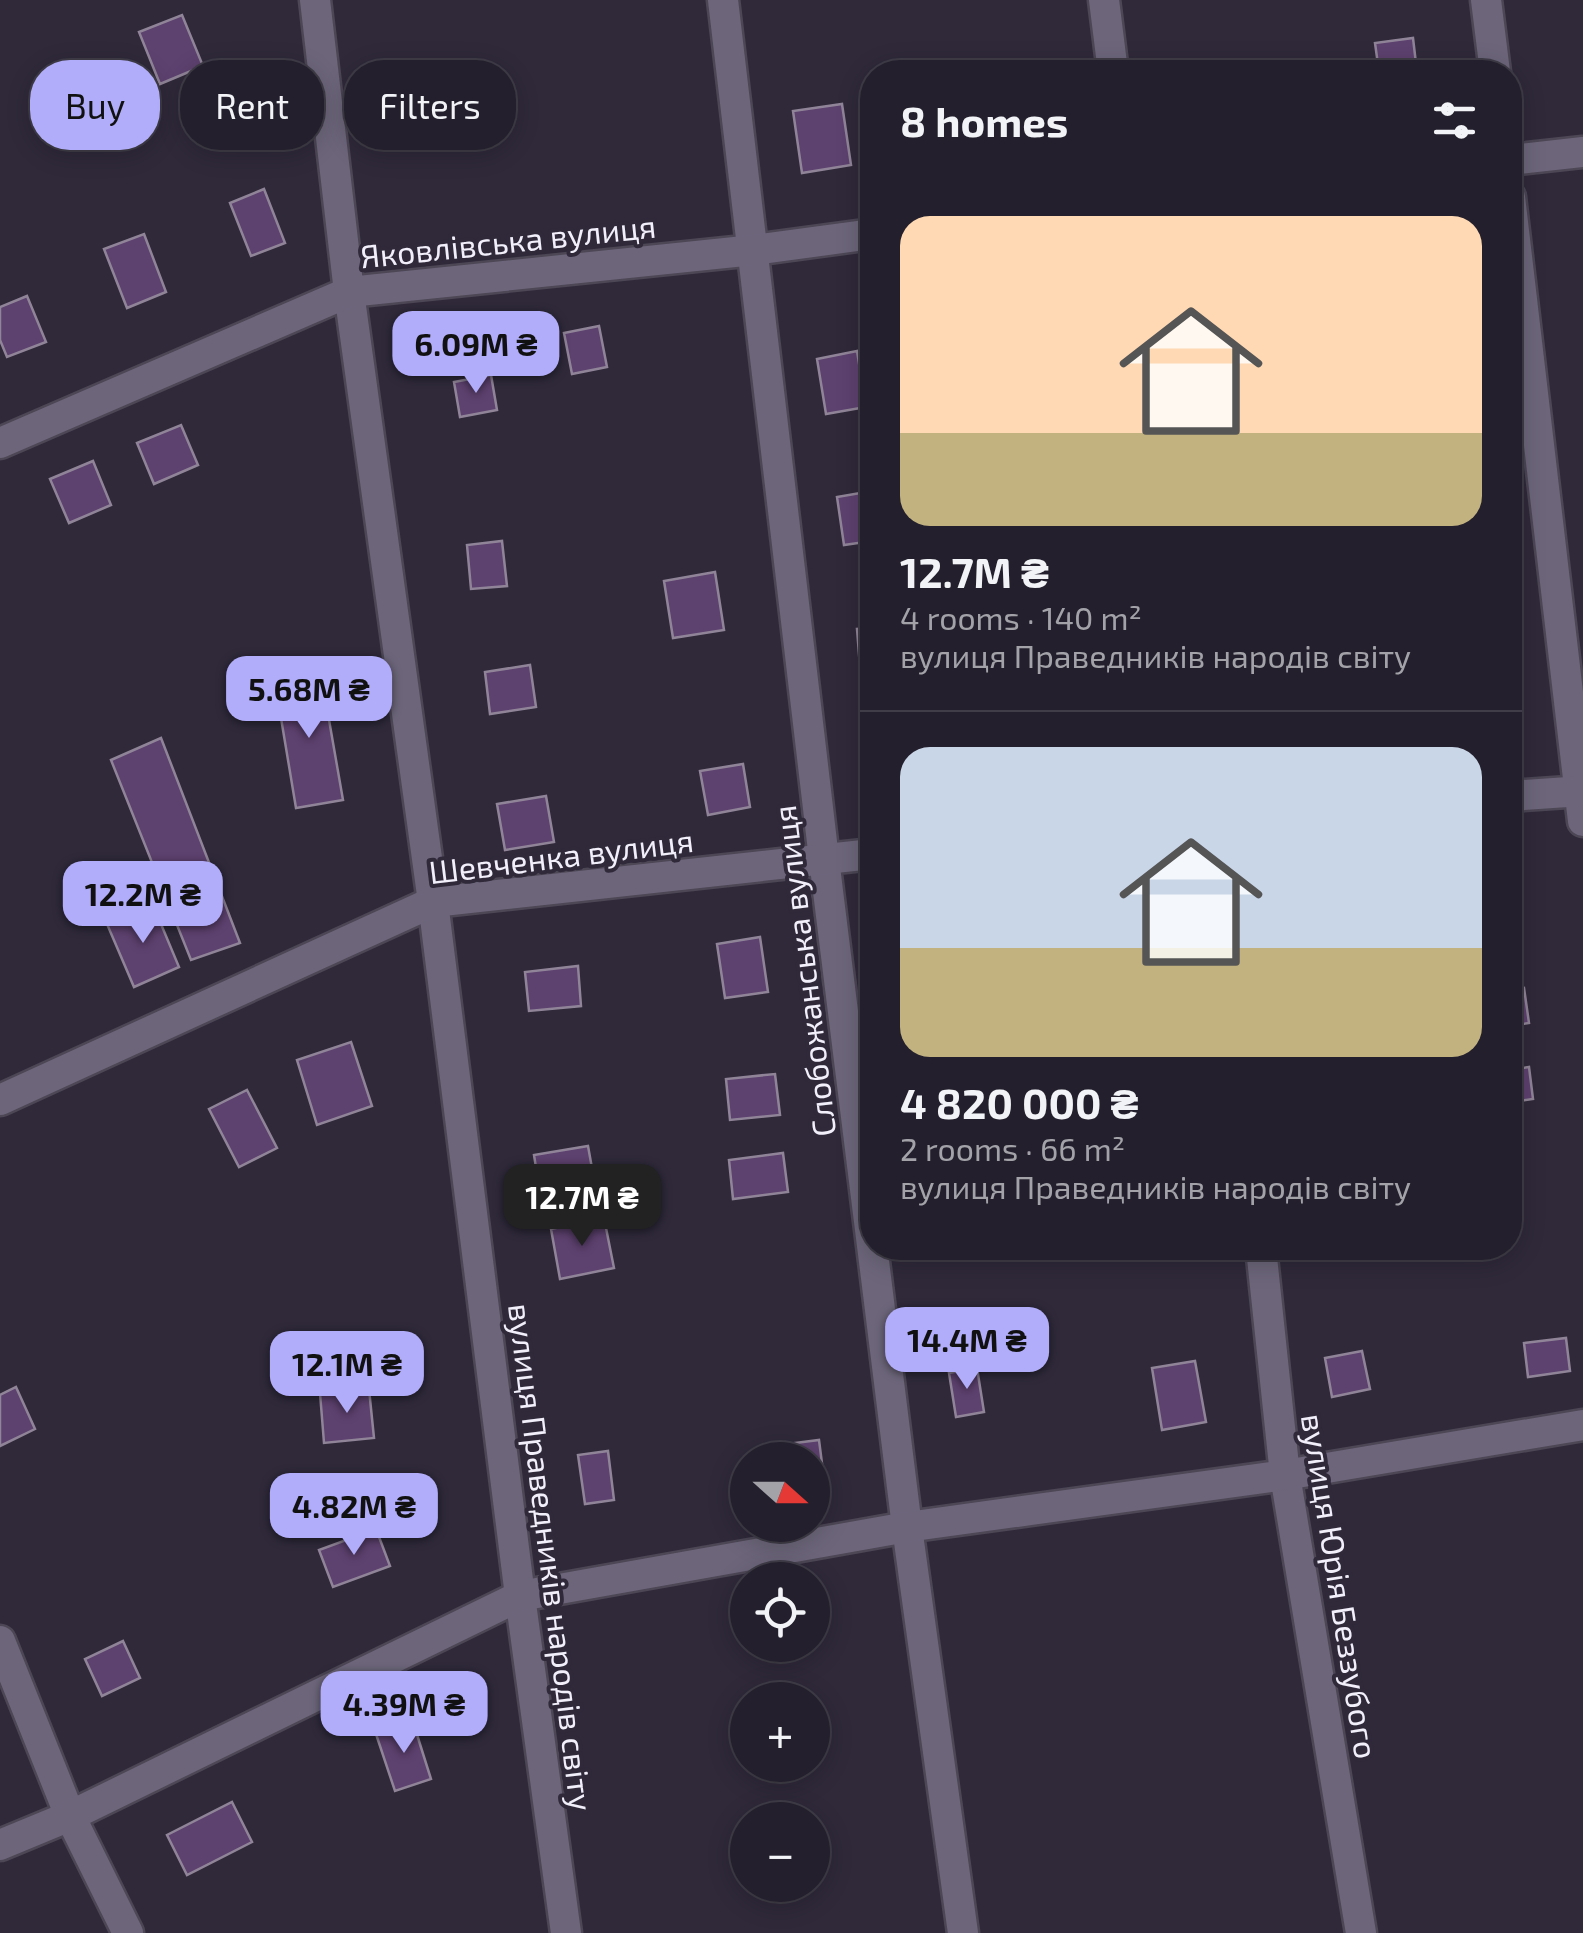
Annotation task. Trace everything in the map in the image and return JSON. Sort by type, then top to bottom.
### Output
[{"type":"street","name":"вулиця Праведників народів світу","points":[[315,0],[349,292],[433,902],[566,1933]]},
{"type":"street","name":"Слобожанська вулиця","points":[[723,0],[860,1152]]},
{"type":"street","points":[[1104,0],[1112,60]]},
{"type":"street","points":[[1486,0],[1494,60]]},
{"type":"street","points":[[1522,159],[1583,152]]},
{"type":"street","name":"Яковлівська вулиця","points":[[0,443],[349,292],[860,236]]},
{"type":"street","points":[[1522,298],[1582,801],[1522,797]]},
{"type":"street","name":"Шевченка вулиця","points":[[0,1100],[433,902],[860,855]]},
{"type":"street","name":"Слобожанська вулиця","points":[[873,1260],[963,1933]]},
{"type":"street","name":"вулиця Юрія Беззубого","points":[[1262,1260],[1285,1475],[1361,1933]]},
{"type":"street","points":[[0,1846],[70,1816],[520,1596],[906,1527],[1285,1475],[1583,1425]]},
{"type":"street","points":[[0,1641],[70,1816],[128,1933]]},
{"type":"building","points":[[182,15],[201,60],[180,60],[180,76],[160,84],[160,60],[150,60],[139,32]]},
{"type":"building","points":[[1413,38],[1416,60],[1377,60],[1375,43]]},
{"type":"building","points":[[842,104],[851,165],[802,173],[793,111]]},
{"type":"building","points":[[264,189],[285,243],[251,256],[230,203]]},
{"type":"building","points":[[144,234],[166,292],[127,308],[104,249]]},
{"type":"building","points":[[27,296],[46,342],[7,357],[0,340],[0,307]]},
{"type":"building","points":[[599,326],[607,367],[572,374],[564,333]]},
{"type":"building","points":[[857,351],[860,408],[826,414],[817,359]]},
{"type":"building","points":[[491,375],[497,410],[460,417],[454,382]]},
{"type":"building","points":[[181,425],[198,465],[154,484],[137,443]]},
{"type":"building","points":[[93,461],[111,505],[69,523],[50,479]]},
{"type":"building","points":[[860,493],[860,543],[844,545],[837,497]]},
{"type":"building","points":[[502,541],[507,586],[471,589],[467,545]]},
{"type":"building","points":[[715,572],[724,630],[673,638],[664,581]]},
{"type":"building","points":[[530,665],[536,707],[490,714],[485,672]]},
{"type":"building","points":[[321,674],[343,800],[296,808],[275,682]]},
{"type":"building","points":[[161,738],[240,943],[191,960],[111,760]]},
{"type":"building","points":[[743,764],[750,807],[708,815],[700,771]]},
{"type":"building","points":[[546,796],[554,842],[505,850],[497,804]]},
{"type":"building","points":[[153,905],[179,967],[134,987],[107,924]]},
{"type":"building","points":[[760,937],[768,992],[725,998],[717,944]]},
{"type":"building","points":[[578,966],[581,1006],[529,1011],[525,972]]},
{"type":"building","points":[[1522,988],[1529,1023],[1522,1024]]},
{"type":"building","points":[[351,1042],[372,1106],[317,1125],[297,1060]]},
{"type":"building","points":[[1529,1067],[1533,1099],[1522,1100],[1522,1068]]},
{"type":"building","points":[[775,1074],[780,1115],[730,1120],[726,1079]]},
{"type":"building","points":[[247,1090],[277,1148],[239,1167],[209,1109]]},
{"type":"building","points":[[588,1146],[597,1196],[542,1205],[534,1155]]},
{"type":"building","points":[[783,1153],[788,1192],[733,1199],[729,1160]]},
{"type":"building","points":[[604,1218],[614,1268],[560,1279],[551,1229]]},
{"type":"building","points":[[1566,1338],[1570,1371],[1528,1377],[1524,1343]]},
{"type":"building","points":[[1362,1351],[1370,1389],[1332,1397],[1325,1358]]},
{"type":"building","points":[[1195,1361],[1206,1422],[1162,1430],[1152,1368]]},
{"type":"building","points":[[977,1368],[984,1412],[956,1417],[949,1373]]},
{"type":"building","points":[[16,1387],[35,1429],[0,1446],[0,1395]]},
{"type":"building","points":[[369,1389],[374,1438],[324,1443],[320,1393]]},
{"type":"building","points":[[608,1451],[614,1500],[585,1504],[578,1455]]},
{"type":"building","points":[[376,1529],[390,1566],[333,1587],[319,1550]]},
{"type":"building","points":[[123,1641],[140,1678],[102,1696],[85,1659]]},
{"type":"building","points":[[413,1722],[431,1779],[395,1791],[376,1734]]},
{"type":"building","points":[[232,1802],[252,1842],[187,1875],[167,1835]]}]
